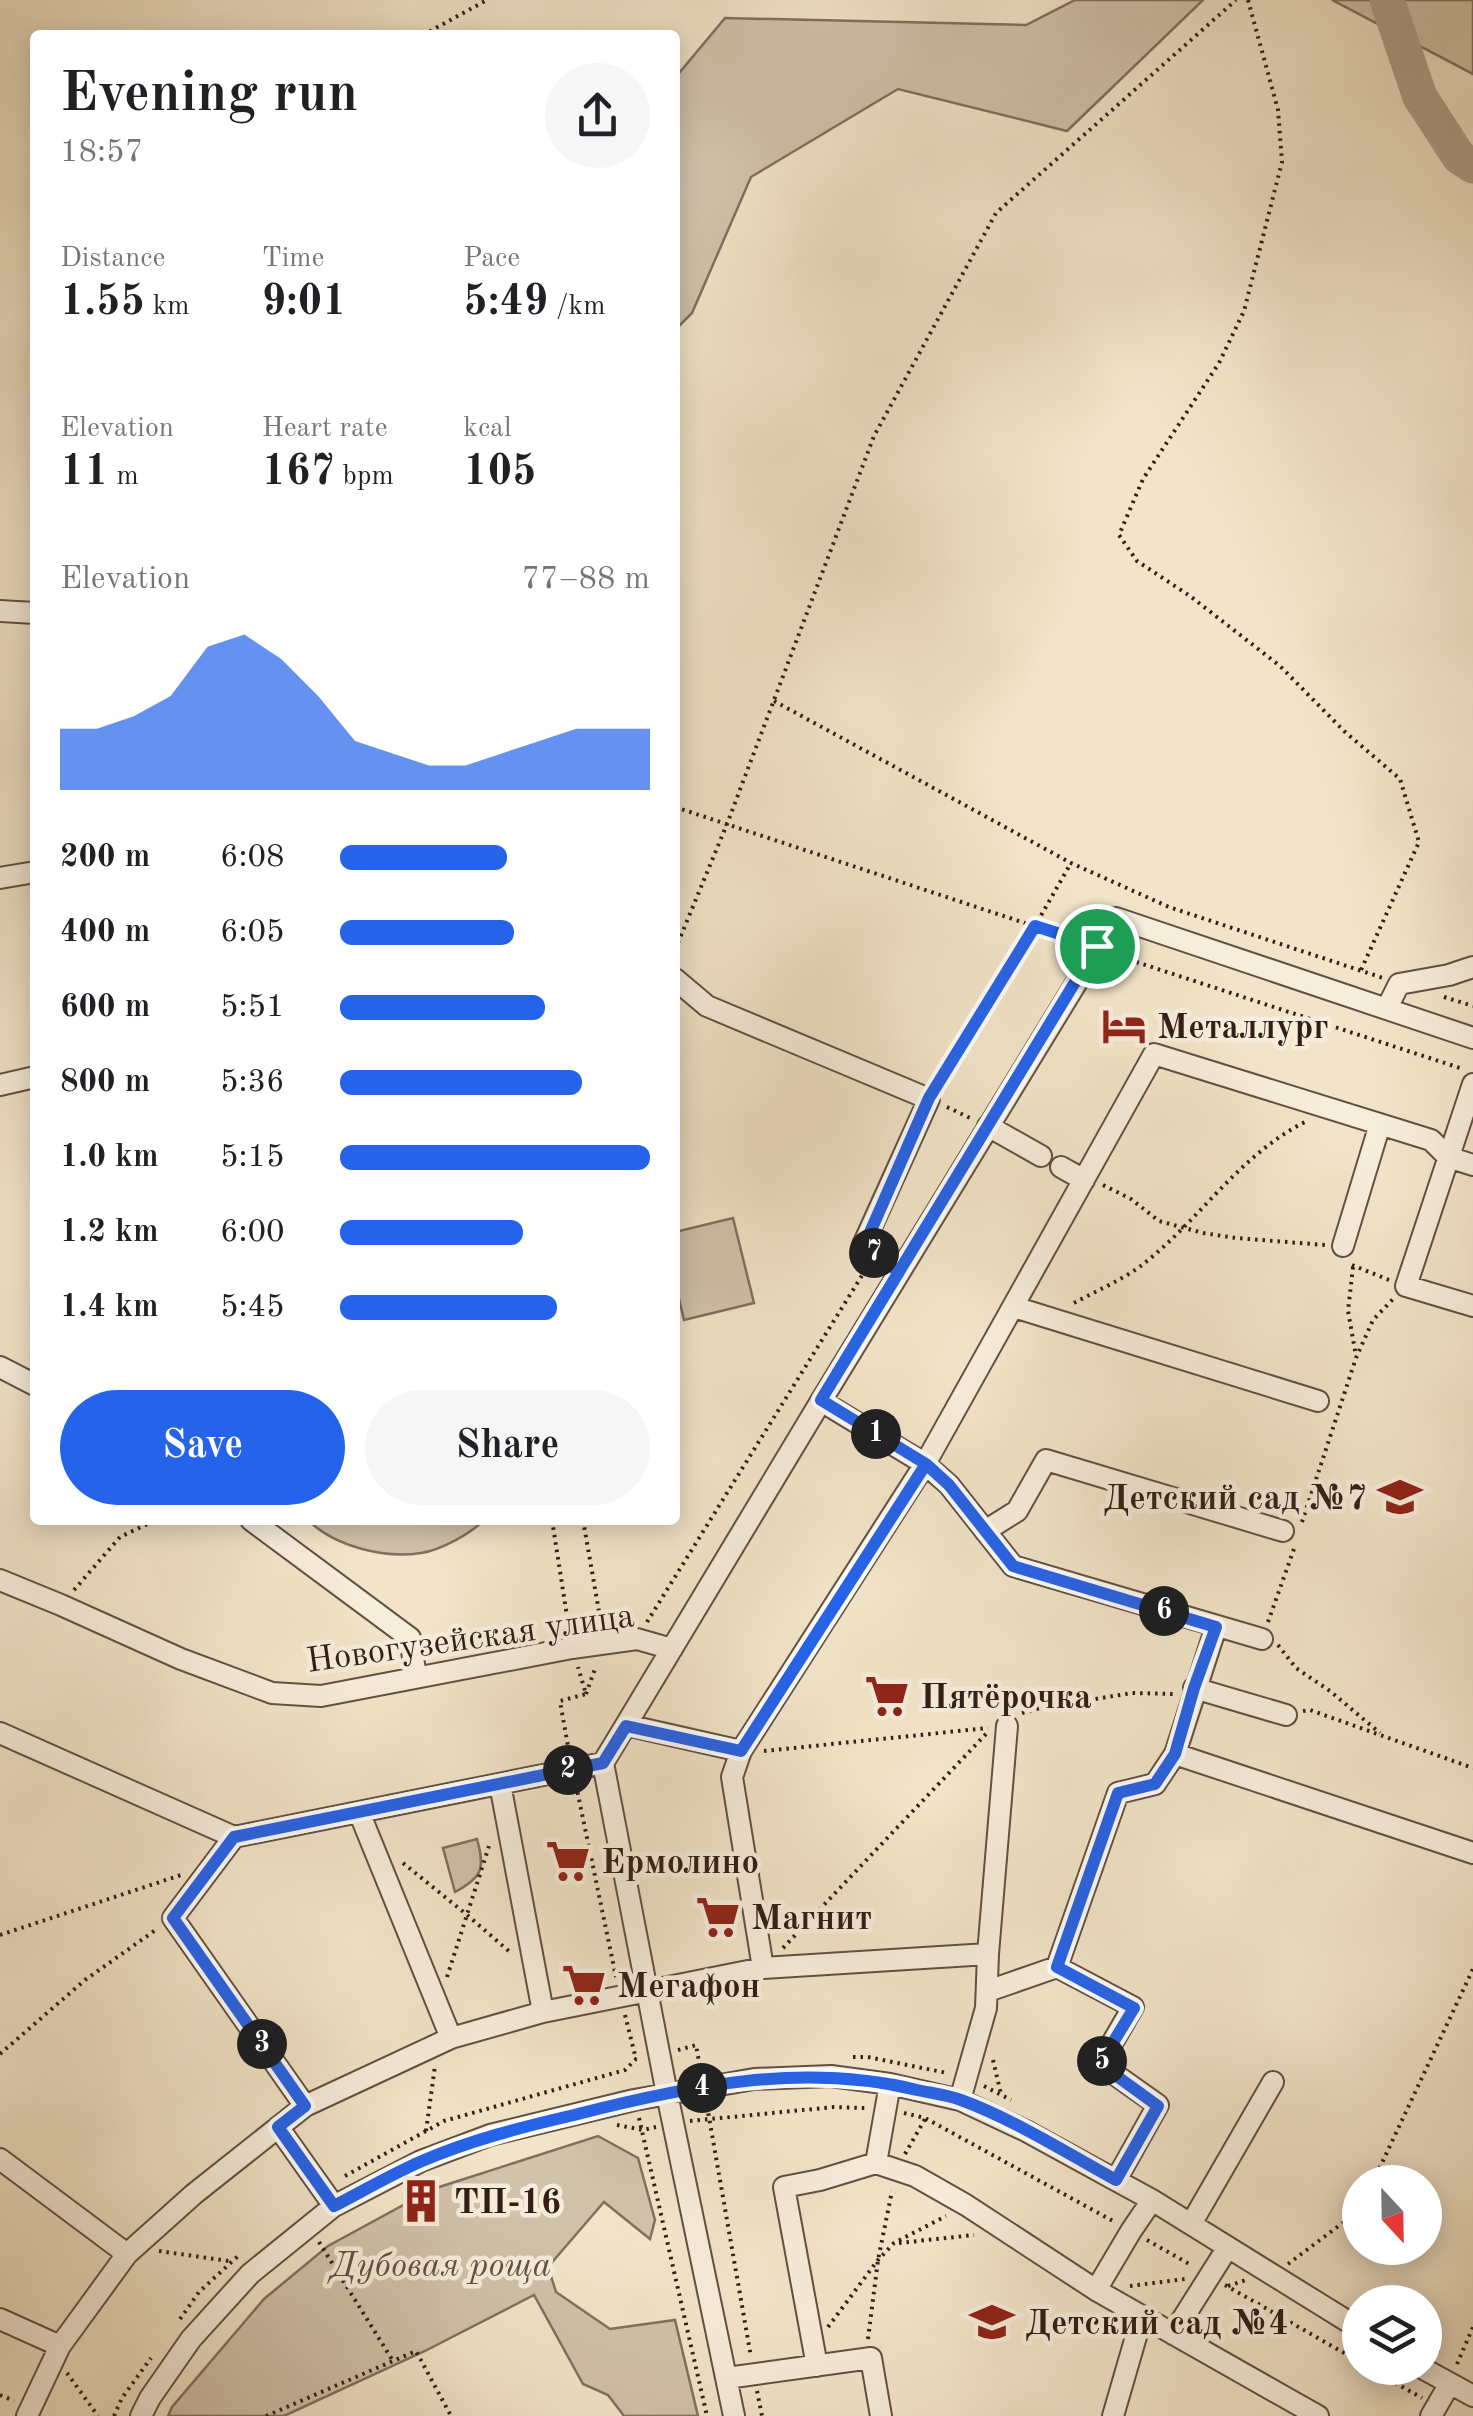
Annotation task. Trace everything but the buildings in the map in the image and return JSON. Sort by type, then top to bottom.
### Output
[{"type":"street","points":[[0,611],[30,613]]},
{"type":"street","points":[[0,878],[30,873]]},
{"type":"street","points":[[734,2416],[603,1763],[1116,918],[1473,1038]]},
{"type":"street","points":[[1387,1008],[1399,984],[1473,968]]},
{"type":"street","points":[[680,983],[707,1006],[929,1098],[864,1246],[899,1272]]},
{"type":"street","points":[[764,1968],[732,1777],[741,1751],[926,1464],[1154,1054],[1432,1140],[1448,1157],[1473,1165]]},
{"type":"street","points":[[0,1085],[30,1078]]},
{"type":"street","points":[[1473,1084],[1406,1286],[1473,1306]]},
{"type":"street","points":[[1344,1246],[1380,1124]]},
{"type":"street","points":[[988,1126],[1041,1156]]},
{"type":"street","points":[[1061,1167],[1084,1180]]},
{"type":"street","points":[[1014,1307],[1318,1401]]},
{"type":"street","points":[[0,1367],[30,1383]]},
{"type":"street","points":[[821,1400],[926,1464],[949,1485],[1013,1566],[1262,1639]]},
{"type":"street","points":[[985,1530],[1017,1511],[1046,1460],[1283,1530]]},
{"type":"street","points":[[257,1525],[410,1638],[416,1677]]},
{"type":"street","name":"Новогузейская улица","points":[[2,1587],[61,1605],[182,1659],[272,1693],[321,1696],[637,1639],[672,1648]]},
{"type":"street","points":[[1057,1967],[1118,1793],[1155,1784],[1175,1754],[1216,1627]]},
{"type":"street","points":[[1194,1688],[1286,1716]]},
{"type":"street","points":[[626,1726],[741,1751]]},
{"type":"street","points":[[960,2100],[986,2008],[1007,1726]]},
{"type":"street","points":[[0,1733],[234,1837],[359,1812],[502,1795],[603,1763]]},
{"type":"street","points":[[1175,1754],[1473,1853]]},
{"type":"street","points":[[502,1795],[542,2012]]},
{"type":"street","points":[[359,1812],[438,2007],[445,2040]]},
{"type":"street","points":[[234,1837],[173,1918],[305,2106]]},
{"type":"street","points":[[27,2416],[58,2352],[131,2251],[194,2194],[305,2106],[445,2040],[542,2012],[764,1968],[988,1954]]},
{"type":"street","points":[[988,1991],[1057,1967],[1134,2008],[1100,2064],[1158,2106],[1116,2180]]},
{"type":"street","points":[[141,2416],[191,2340],[250,2274],[334,2206],[420,2161],[490,2136],[634,2100],[754,2079],[832,2076],[960,2100],[1152,2200],[1342,2318]]},
{"type":"street","points":[[1191,2224],[1273,2082]]},
{"type":"street","points":[[886,2166],[885,2109],[890,2084]]},
{"type":"street","points":[[278,2127],[334,2206]]},
{"type":"street","points":[[0,2159],[131,2251]]},
{"type":"street","points":[[815,2356],[784,2187],[886,2166],[915,2176],[966,2205],[1096,2290],[1318,2416]]},
{"type":"street","points":[[1096,2290],[1152,2200]]},
{"type":"street","points":[[1172,2334],[1228,2247]]},
{"type":"street","points":[[1113,2416],[1142,2316]]},
{"type":"street","points":[[0,2319],[58,2352]]},
{"type":"street","points":[[727,2378],[815,2356],[870,2358],[881,2416]]},
{"type":"street","points":[[1442,2380],[1473,2396]]},
{"type":"street","points":[[1434,2411],[1449,2384]]},
{"type":"path","points":[[432,30],[487,0]]},
{"type":"path","points":[[680,938],[874,436],[996,212],[1236,0]]},
{"type":"path","points":[[1248,0],[1278,110],[1282,162],[1244,311],[1218,363],[1143,480],[1119,536],[1138,561],[1280,666],[1344,731],[1400,779],[1419,842],[1361,970]]},
{"type":"path","points":[[773,700],[1070,863],[1169,908],[1399,984]]},
{"type":"path","points":[[680,809],[1473,1072]]},
{"type":"path","points":[[988,1126],[929,1098],[1070,863]]},
{"type":"path","points":[[1436,995],[1473,1006]]},
{"type":"path","points":[[1048,1317],[1140,1266],[1255,1156],[1291,1129],[1330,1109]]},
{"type":"path","points":[[1084,1180],[1130,1199],[1158,1222],[1236,1238],[1344,1246],[1352,1267],[1348,1311],[1356,1358]]},
{"type":"path","points":[[637,1639],[875,1254]]},
{"type":"path","points":[[1352,1267],[1406,1286],[1373,1320],[1356,1358],[1268,1621],[1296,1668],[1384,1736]]},
{"type":"path","points":[[61,1605],[120,1537],[145,1525]]},
{"type":"path","points":[[553,1525],[572,1648],[586,1694]]},
{"type":"path","points":[[584,1525],[604,1644],[586,1694]]},
{"type":"path","points":[[1007,1726],[1014,1716],[1040,1708],[1132,1693],[1174,1695],[1194,1688]]},
{"type":"path","points":[[586,1694],[560,1702],[636,2059]]},
{"type":"path","points":[[1286,1716],[1310,1710],[1473,1768]]},
{"type":"path","points":[[741,1751],[776,1751],[994,1727],[764,1968]]},
{"type":"path","points":[[438,2007],[502,1795]]},
{"type":"path","points":[[396,1858],[536,1976]]},
{"type":"path","points":[[0,1935],[213,1864]]},
{"type":"path","points":[[0,2054],[86,1980],[173,1918]]},
{"type":"path","points":[[1382,2165],[1473,1969]]},
{"type":"path","points":[[426,2130],[445,2040]]},
{"type":"path","points":[[696,2045],[762,2416]]},
{"type":"path","points":[[870,2358],[867,2346],[886,2166],[926,2118],[950,2074]]},
{"type":"path","points":[[634,2100],[707,2416]]},
{"type":"path","points":[[611,2124],[642,2130],[834,2107],[885,2109],[926,2118],[1342,2352]]},
{"type":"path","points":[[815,2356],[878,2260],[894,2243],[966,2205]]},
{"type":"path","points":[[1290,2262],[1342,2223]]},
{"type":"path","points":[[894,2243],[1009,2232]]},
{"type":"path","points":[[319,2242],[392,2361]]},
{"type":"path","points":[[131,2251],[231,2261]]},
{"type":"path","points":[[1096,2290],[1210,2276]]},
{"type":"path","points":[[1449,2384],[1473,2327]]},
{"type":"path","points":[[266,2416],[416,2351],[451,2416]]},
{"type":"path","points":[[58,2352],[98,2416]]},
{"type":"path","points":[[1395,2385],[1434,2411]]},
{"type":"green space","points":[[1075,0],[1203,0],[1067,131],[898,89],[751,177],[692,313],[680,325],[680,72],[725,18],[1026,25]]},
{"type":"green space","points":[[1332,0],[1473,0],[1473,74]]},
{"type":"green space","points":[[733,1218],[754,1303],[684,1320],[680,1303],[680,1231]]},
{"type":"green space","points":[[314,1525],[478,1525],[446,1545],[407,1554],[360,1548]]},
{"type":"green space","points":[[477,1839],[479,1871],[455,1892],[443,1848]]},
{"type":"green space","name":"Дубовая роща","points":[[598,2136],[638,2158],[655,2220],[650,2239],[604,2202],[548,2267],[556,2292],[610,2329],[675,2320],[698,2416],[624,2416],[608,2395],[583,2384],[534,2295],[284,2416],[168,2416],[264,2299],[328,2246],[433,2189]]},
{"type":"waterway","points":[[1387,0],[1420,97],[1459,157],[1473,166]]},
{"type":"place","name":"Металлург","points":[[1124,1026]]},
{"type":"place","name":"Детский сад №7","points":[[1400,1497]]},
{"type":"place","name":"Пятёрочка","points":[[887,1696]]},
{"type":"place","name":"Ермолино","points":[[568,1861]]},
{"type":"place","name":"Магнит","points":[[718,1917]]},
{"type":"place","name":"Мегафон","points":[[584,1985]]},
{"type":"place","name":"ТП-16","points":[[421,2201]]},
{"type":"place","name":"Детский сад №4","points":[[992,2322]]},
{"type":"route","points":[[1097,946],[821,1400],[926,1464],[741,1751],[626,1726],[603,1763],[234,1837],[173,1918],[305,2106],[278,2127],[334,2206],[420,2161],[490,2136],[634,2100],[793,2076],[832,2076],[890,2084],[960,2100],[1116,2180],[1158,2106],[1100,2064],[1134,2008],[1057,1967],[1118,1793],[1155,1784],[1175,1754],[1216,1627],[1013,1566],[949,1485],[926,1464],[821,1400],[899,1272],[864,1246],[929,1098],[1035,926],[1097,946]]}]
